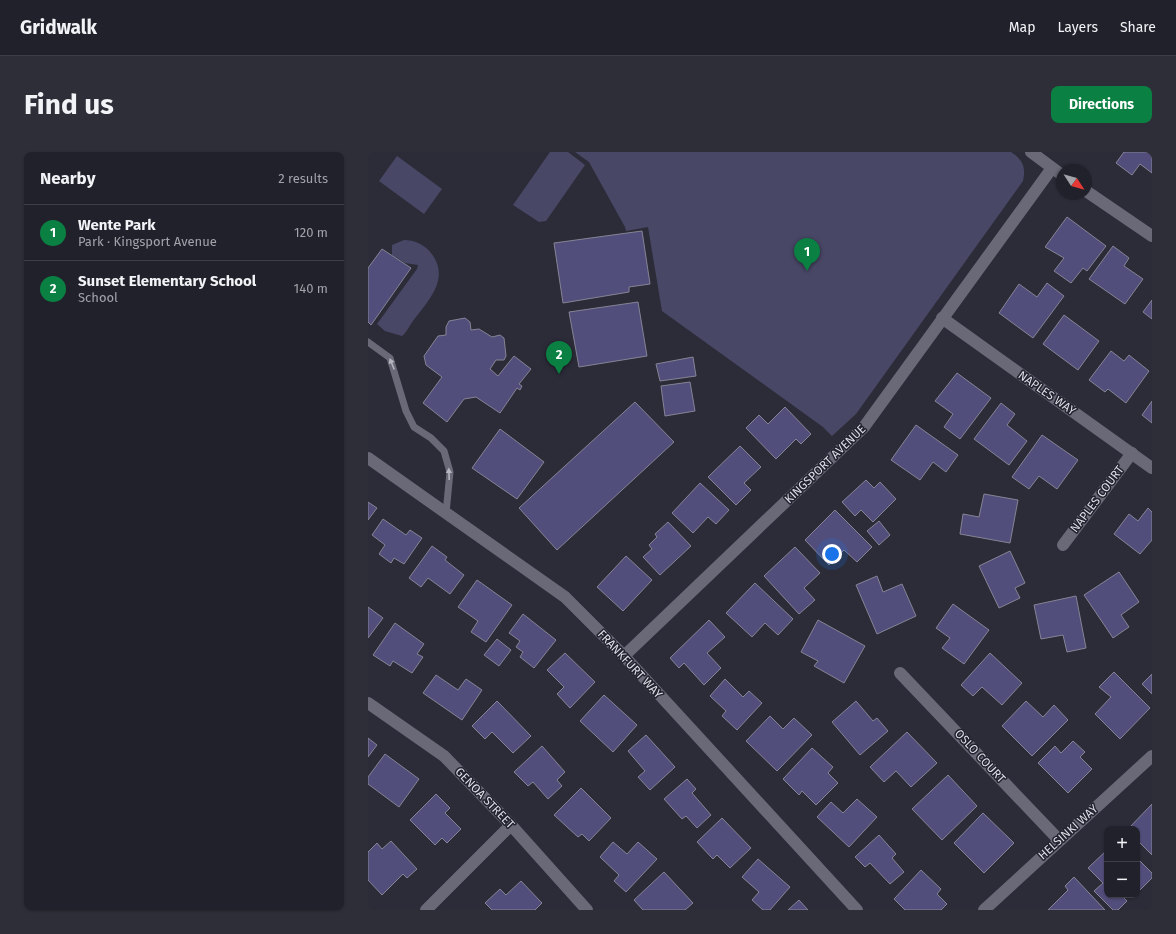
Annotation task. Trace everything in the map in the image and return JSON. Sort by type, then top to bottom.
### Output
[{"type":"street","points":[[1031,152],[1056,170]]},
{"type":"street","name":"KINGSPORT AVENUE","points":[[624,656],[864,427],[942,318],[1056,172]]},
{"type":"street","points":[[1092,195],[1152,236]]},
{"type":"street","name":"NAPLES WAY","points":[[942,318],[1152,468]]},
{"type":"street","name":"NAPLES COURT","points":[[1063,545],[1132,453]]},
{"type":"street","name":"FRANKFURT WAY","points":[[368,458],[565,597],[624,656],[857,910]]},
{"type":"street","name":"OSLO COURT","points":[[900,673],[1059,840]]},
{"type":"street","name":"GENOA STREET","points":[[368,703],[444,756],[512,826],[587,910]]},
{"type":"street","name":"HELSINKI WAY","points":[[984,910],[1152,756]]},
{"type":"street","points":[[426,910],[512,826]]},
{"type":"lane","points":[[368,342],[390,358],[406,411],[414,427],[432,438],[444,451],[450,472],[446,513]]},
{"type":"shaded area","points":[[550,152],[568,152],[585,165],[546,221],[539,222],[513,205]]},
{"type":"shaded area","points":[[575,152],[1011,152],[1023,164],[1024,172],[1023,181],[856,414],[832,436],[823,427],[662,311],[648,227],[626,231],[589,162]]},
{"type":"shaded area","points":[[397,156],[442,189],[424,214],[379,181]]},
{"type":"shaded area","points":[[404,240],[419,243],[425,247],[437,262],[439,271],[438,280],[431,297],[402,336],[385,331],[377,324],[417,269],[418,265],[405,263],[392,255],[392,245]]},
{"type":"building","points":[[1124,152],[1152,152],[1152,173],[1140,164],[1132,175],[1116,163]]},
{"type":"building","points":[[1067,217],[1106,246],[1087,271],[1083,268],[1071,283],[1054,271],[1064,258],[1045,247]]},
{"type":"building","points":[[642,231],[650,284],[629,287],[629,292],[563,303],[554,243]]},
{"type":"building","points":[[1113,246],[1129,258],[1124,266],[1143,279],[1125,304],[1089,279]]},
{"type":"building","points":[[382,249],[411,268],[371,325],[368,322],[368,268]]},
{"type":"building","points":[[1047,283],[1064,296],[1033,338],[999,313],[1019,284],[1037,297]]},
{"type":"building","points":[[1152,300],[1152,319],[1143,312]]},
{"type":"building","points":[[638,302],[647,356],[579,367],[569,312]]},
{"type":"building","points":[[1064,315],[1099,341],[1078,370],[1043,344]]},
{"type":"building","points":[[465,318],[470,322],[471,330],[479,329],[492,337],[500,335],[504,338],[506,356],[504,360],[496,360],[490,369],[498,376],[514,356],[531,369],[519,384],[522,386],[520,390],[517,388],[500,413],[476,397],[464,399],[447,422],[423,403],[442,377],[426,365],[424,356],[438,336],[446,335],[446,327],[449,321]]},
{"type":"building","points":[[1111,351],[1124,361],[1129,355],[1149,371],[1126,403],[1108,389],[1105,392],[1089,380]]},
{"type":"building","points":[[693,357],[696,376],[660,381],[656,364]]},
{"type":"building","points":[[957,373],[991,398],[960,439],[944,427],[953,414],[935,401]]},
{"type":"building","points":[[690,382],[695,411],[665,416],[661,386]]},
{"type":"building","points":[[1152,401],[1152,423],[1142,415]]},
{"type":"building","points":[[635,402],[674,442],[557,550],[519,508]]},
{"type":"building","points":[[1001,403],[1015,414],[1007,425],[1027,441],[1009,465],[974,439]]},
{"type":"building","points":[[785,407],[811,434],[801,444],[796,439],[776,459],[746,428],[759,415],[768,424]]},
{"type":"building","points":[[916,425],[958,455],[946,472],[933,462],[920,480],[891,460]]},
{"type":"building","points":[[500,429],[544,462],[517,499],[472,468]]},
{"type":"building","points":[[1042,435],[1078,460],[1057,489],[1039,476],[1029,489],[1012,477]]},
{"type":"building","points":[[740,446],[761,467],[744,483],[751,490],[736,505],[708,477]]},
{"type":"building","points":[[866,480],[874,488],[880,482],[896,499],[873,522],[861,510],[855,516],[842,502]]},
{"type":"building","points":[[700,483],[729,510],[716,524],[708,517],[693,533],[672,513]]},
{"type":"building","points":[[984,494],[1018,500],[1010,543],[960,534],[963,514],[979,517]]},
{"type":"building","points":[[368,502],[377,508],[368,520]]},
{"type":"building","points":[[1148,508],[1152,512],[1152,540],[1140,554],[1114,534],[1129,514],[1138,521]]},
{"type":"building","points":[[835,510],[872,547],[857,562],[844,550],[829,565],[805,540]]},
{"type":"building","points":[[383,519],[406,535],[410,530],[422,538],[404,564],[394,558],[391,563],[379,554],[385,545],[372,535]]},
{"type":"building","points":[[879,521],[890,535],[879,545],[867,531]]},
{"type":"building","points":[[668,522],[691,546],[660,575],[643,557],[652,549],[649,545],[657,537],[655,534]]},
{"type":"building","points":[[432,546],[447,557],[445,560],[464,575],[450,594],[428,578],[421,587],[409,578]]},
{"type":"building","points":[[795,547],[820,573],[804,588],[815,600],[799,614],[764,576]]},
{"type":"building","points":[[1010,551],[1025,583],[1015,588],[1020,598],[999,608],[979,566]]},
{"type":"building","points":[[626,556],[652,580],[623,611],[597,587]]},
{"type":"building","points":[[1119,572],[1139,602],[1121,615],[1129,627],[1113,638],[1084,595]]},
{"type":"building","points":[[877,576],[883,592],[902,584],[916,616],[877,634],[856,585]]},
{"type":"building","points":[[477,580],[512,605],[486,642],[471,632],[478,621],[458,607]]},
{"type":"building","points":[[755,583],[793,619],[778,635],[765,623],[752,637],[726,613]]},
{"type":"building","points":[[1076,596],[1086,648],[1067,652],[1063,635],[1041,639],[1034,605]]},
{"type":"building","points":[[953,604],[989,630],[964,664],[942,648],[950,638],[936,628]]},
{"type":"building","points":[[368,607],[383,618],[368,638]]},
{"type":"building","points":[[523,614],[556,640],[534,668],[520,657],[523,652],[516,647],[520,641],[509,633]]},
{"type":"building","points":[[709,620],[725,637],[707,653],[721,668],[704,685],[684,663],[679,668],[670,658]]},
{"type":"building","points":[[818,620],[865,646],[844,683],[814,666],[818,661],[801,652]]},
{"type":"building","points":[[395,623],[424,644],[417,654],[423,657],[412,673],[393,661],[390,666],[373,655]]},
{"type":"building","points":[[497,639],[511,650],[499,666],[484,655]]},
{"type":"building","points":[[565,653],[595,682],[570,708],[557,694],[564,687],[547,670]]},
{"type":"building","points":[[990,653],[1022,683],[1002,705],[982,687],[973,696],[961,685]]},
{"type":"building","points":[[1114,672],[1150,708],[1120,739],[1095,714],[1111,697],[1099,687]]},
{"type":"building","points":[[1152,674],[1152,694],[1142,684]]},
{"type":"building","points":[[436,675],[458,690],[466,679],[482,690],[462,720],[423,693]]},
{"type":"building","points":[[725,679],[743,697],[749,691],[762,703],[737,730],[722,716],[726,711],[710,696]]},
{"type":"building","points":[[604,695],[637,725],[613,752],[580,721]]},
{"type":"building","points":[[497,701],[531,736],[513,753],[492,732],[485,739],[472,726]]},
{"type":"building","points":[[856,701],[873,721],[877,718],[888,731],[860,755],[832,722]]},
{"type":"building","points":[[1026,701],[1043,717],[1054,705],[1068,720],[1032,756],[1002,726]]},
{"type":"building","points":[[770,716],[783,729],[794,718],[812,735],[777,771],[746,741]]},
{"type":"building","points":[[907,732],[937,763],[911,787],[896,771],[884,782],[870,767]]},
{"type":"building","points":[[646,735],[675,767],[650,790],[638,777],[645,771],[628,751]]},
{"type":"building","points":[[368,738],[377,745],[368,757]]},
{"type":"building","points":[[1073,741],[1085,752],[1080,757],[1092,769],[1068,793],[1038,763],[1055,746],[1061,753]]},
{"type":"building","points":[[542,746],[565,772],[557,780],[562,786],[548,799],[533,782],[528,786],[514,772]]},
{"type":"building","points":[[812,748],[833,767],[828,773],[838,783],[816,805],[802,791],[799,795],[783,779]]},
{"type":"building","points":[[385,754],[419,779],[399,807],[368,784],[368,777]]},
{"type":"building","points":[[948,775],[977,806],[942,840],[912,809]]},
{"type":"building","points":[[687,779],[696,789],[692,793],[711,815],[697,828],[686,816],[682,819],[664,799]]},
{"type":"building","points":[[581,788],[611,818],[589,841],[582,834],[578,837],[554,815]]},
{"type":"building","points":[[436,794],[450,808],[445,813],[461,829],[447,843],[442,838],[435,845],[410,820]]},
{"type":"building","points":[[857,799],[877,817],[849,847],[817,817],[831,802],[843,813]]},
{"type":"building","points":[[1152,804],[1152,855],[1140,843],[1140,826],[1131,826]]},
{"type":"building","points":[[983,813],[1014,843],[984,873],[954,843]]},
{"type":"building","points":[[722,818],[751,848],[730,868],[717,855],[713,859],[697,842]]},
{"type":"building","points":[[879,835],[896,854],[892,858],[904,872],[890,884],[870,863],[865,867],[855,857]]},
{"type":"building","points":[[391,841],[417,869],[407,878],[403,874],[382,895],[368,880],[368,852],[377,843],[382,849]]},
{"type":"building","points":[[613,842],[627,854],[638,842],[657,859],[626,892],[614,881],[619,875],[600,857]]},
{"type":"building","points":[[1104,853],[1104,898],[1124,898],[1127,901],[1118,910],[1113,910],[1094,891],[1103,883],[1088,868]]},
{"type":"building","points":[[758,859],[790,887],[770,910],[763,910],[752,900],[759,892],[742,877]]},
{"type":"building","points":[[1140,861],[1152,873],[1152,878],[1140,890]]},
{"type":"building","points":[[921,870],[941,889],[937,894],[947,904],[941,910],[905,910],[894,899]]},
{"type":"building","points":[[664,872],[693,903],[685,910],[643,910],[634,900]]},
{"type":"building","points":[[1074,877],[1105,910],[1048,910],[1068,890],[1065,886]]},
{"type":"building","points":[[521,881],[542,903],[535,910],[492,910],[485,903],[500,889],[506,895]]},
{"type":"building","points":[[799,900],[808,910],[788,910]]},
{"type":"place","name":"Wente Park","points":[[807,271]]},
{"type":"place","name":"Sunset Elementary School","points":[[559,374]]}]
